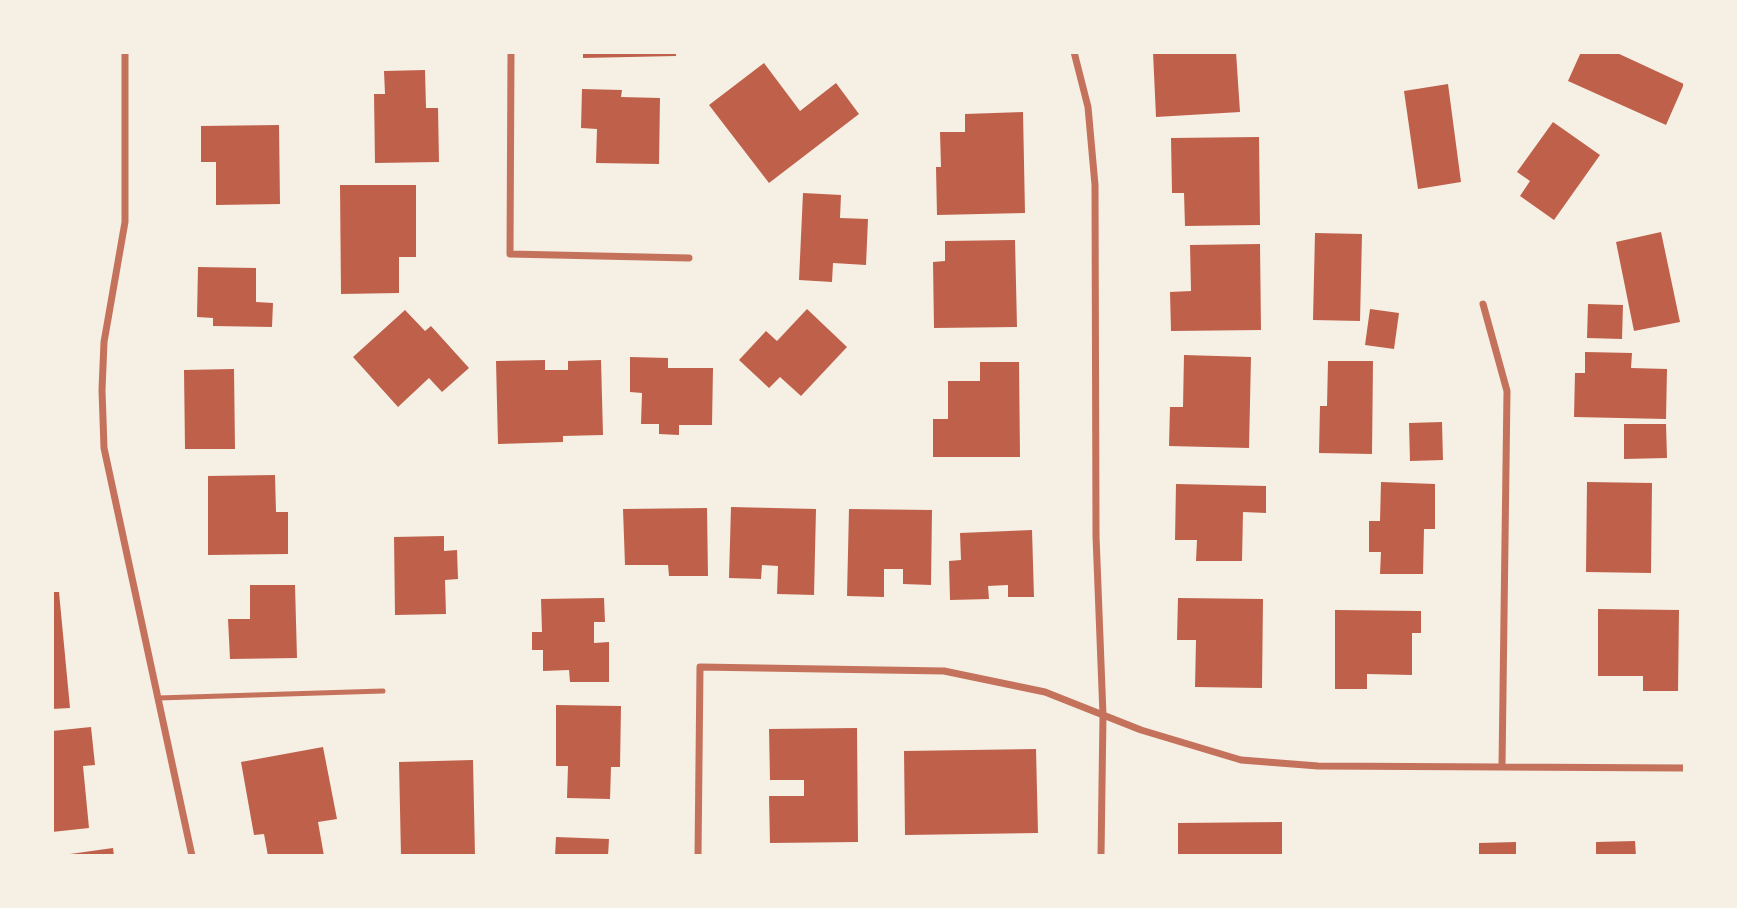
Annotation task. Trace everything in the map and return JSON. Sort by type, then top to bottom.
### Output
[{"type":"street","points":[[125,52],[125,222],[104,342],[104,448],[192,856]]},
{"type":"street","points":[[510,52],[510,254],[689,258]]},
{"type":"street","points":[[1074,52],[1088,107],[1095,185],[1096,536],[1103,715],[1101,856]]},
{"type":"street","points":[[1483,304],[1507,391],[1502,766]]},
{"type":"street","points":[[698,856],[699,667],[944,671],[1045,692],[1141,730],[1241,760],[1318,766],[1685,768]]},
{"type":"lane","points":[[158,698],[383,691]]},
{"type":"building","points":[[583,52],[676,52],[676,56],[583,58]]},
{"type":"building","points":[[1153,52],[1236,52],[1240,112],[1156,117]]},
{"type":"building","points":[[1581,52],[1615,52],[1684,84],[1666,125],[1568,81]]},
{"type":"building","points":[[764,63],[800,111],[836,83],[859,114],[769,183],[709,105]]},
{"type":"building","points":[[425,70],[426,108],[438,108],[439,162],[375,163],[374,94],[385,94],[384,71]]},
{"type":"building","points":[[1448,84],[1461,182],[1418,189],[1404,91]]},
{"type":"building","points":[[582,89],[622,90],[621,97],[660,98],[659,164],[596,163],[597,129],[581,128]]},
{"type":"building","points":[[1023,112],[1025,213],[937,215],[936,167],[941,167],[940,132],[965,132],[965,114]]},
{"type":"building","points":[[1553,122],[1600,155],[1554,220],[1520,196],[1530,181],[1517,172]]},
{"type":"building","points":[[279,125],[280,204],[216,205],[216,162],[201,162],[201,126]]},
{"type":"building","points":[[1259,137],[1260,225],[1185,226],[1184,193],[1172,193],[1171,138]]},
{"type":"building","points":[[340,185],[416,185],[416,257],[399,257],[399,293],[341,294]]},
{"type":"building","points":[[803,193],[841,195],[840,218],[868,219],[866,265],[833,263],[832,282],[799,280]]},
{"type":"building","points":[[1661,232],[1680,322],[1634,331],[1616,242]]},
{"type":"building","points":[[1315,233],[1362,234],[1360,321],[1313,320]]},
{"type":"building","points":[[1015,240],[1017,327],[934,328],[933,262],[945,261],[945,241]]},
{"type":"building","points":[[1260,244],[1261,330],[1171,331],[1170,292],[1191,291],[1190,245]]},
{"type":"building","points":[[198,267],[256,268],[256,302],[273,303],[272,327],[213,326],[213,318],[197,317]]},
{"type":"building","points":[[1588,304],[1623,305],[1622,339],[1587,338]]},
{"type":"building","points":[[807,309],[847,347],[801,396],[780,377],[769,388],[739,360],[766,331],[777,341]]},
{"type":"building","points":[[1370,309],[1399,313],[1394,349],[1365,345]]},
{"type":"building","points":[[405,310],[425,331],[431,326],[469,368],[442,392],[429,378],[398,407],[353,357]]},
{"type":"building","points":[[1585,352],[1632,353],[1631,368],[1667,369],[1666,419],[1574,417],[1575,373],[1585,373]]},
{"type":"building","points":[[1184,355],[1251,357],[1249,448],[1169,446],[1170,407],[1183,407]]},
{"type":"building","points":[[630,357],[668,358],[668,368],[713,368],[712,425],[679,425],[679,435],[659,434],[659,424],[641,424],[642,393],[630,392]]},
{"type":"building","points":[[545,360],[545,370],[568,370],[568,361],[601,360],[603,435],[563,436],[563,442],[498,444],[496,361]]},
{"type":"building","points":[[1328,361],[1373,361],[1372,454],[1319,453],[1320,406],[1327,406]]},
{"type":"building","points":[[980,362],[1019,362],[1020,457],[933,457],[933,419],[948,419],[948,381],[980,381]]},
{"type":"building","points":[[234,369],[235,449],[185,449],[184,370]]},
{"type":"building","points":[[1442,422],[1443,460],[1410,461],[1409,423]]},
{"type":"building","points":[[1624,424],[1666,424],[1667,458],[1624,459]]},
{"type":"building","points":[[275,475],[276,512],[288,512],[288,554],[208,555],[208,476]]},
{"type":"building","points":[[1381,482],[1435,484],[1435,529],[1424,529],[1423,574],[1380,574],[1381,552],[1369,552],[1369,521],[1380,521]]},
{"type":"building","points":[[1587,482],[1652,483],[1651,573],[1586,572]]},
{"type":"building","points":[[1176,484],[1266,486],[1266,513],[1243,512],[1242,561],[1196,561],[1197,540],[1175,540]]},
{"type":"building","points":[[731,507],[816,509],[814,595],[777,594],[778,566],[762,565],[761,579],[729,578]]},
{"type":"building","points":[[707,508],[708,576],[669,576],[668,565],[625,565],[623,509]]},
{"type":"building","points":[[849,509],[932,510],[931,585],[903,584],[903,569],[884,569],[884,597],[847,596]]},
{"type":"building","points":[[1032,530],[1034,597],[1008,597],[1008,585],[988,586],[989,599],[950,600],[949,561],[961,560],[960,533]]},
{"type":"building","points":[[444,536],[444,551],[457,550],[458,579],[445,580],[446,614],[395,615],[394,537]]},
{"type":"building","points":[[250,585],[295,585],[297,658],[230,659],[228,619],[250,619]]},
{"type":"building","points":[[52,592],[59,592],[70,708],[52,709]]},
{"type":"building","points":[[604,598],[605,622],[594,622],[594,643],[609,642],[609,682],[570,682],[569,670],[543,671],[543,650],[532,650],[532,632],[542,632],[541,599]]},
{"type":"building","points":[[1178,598],[1263,599],[1262,688],[1195,687],[1196,640],[1177,640]]},
{"type":"building","points":[[1598,609],[1679,610],[1678,691],[1643,691],[1643,676],[1598,676]]},
{"type":"building","points":[[1335,610],[1421,611],[1421,633],[1412,633],[1412,675],[1367,674],[1367,689],[1335,689]]},
{"type":"building","points":[[556,705],[621,706],[620,767],[611,767],[610,799],[567,798],[568,766],[556,766]]},
{"type":"building","points":[[91,727],[95,765],[83,766],[89,828],[52,832],[52,731]]},
{"type":"building","points":[[857,728],[858,842],[770,843],[769,796],[804,796],[804,780],[770,780],[769,729]]},
{"type":"building","points":[[323,747],[337,819],[318,822],[324,856],[268,856],[264,834],[254,835],[241,762]]},
{"type":"building","points":[[1036,749],[1038,833],[905,835],[904,751]]},
{"type":"building","points":[[473,760],[475,856],[401,856],[399,762]]},
{"type":"building","points":[[1282,822],[1282,856],[1178,856],[1178,823]]},
{"type":"building","points":[[556,837],[609,839],[608,856],[555,856]]},
{"type":"building","points":[[1635,841],[1636,856],[1596,856],[1596,842]]},
{"type":"building","points":[[1516,842],[1516,856],[1479,856],[1479,843]]},
{"type":"building","points":[[113,848],[114,856],[70,856],[70,854]]}]
